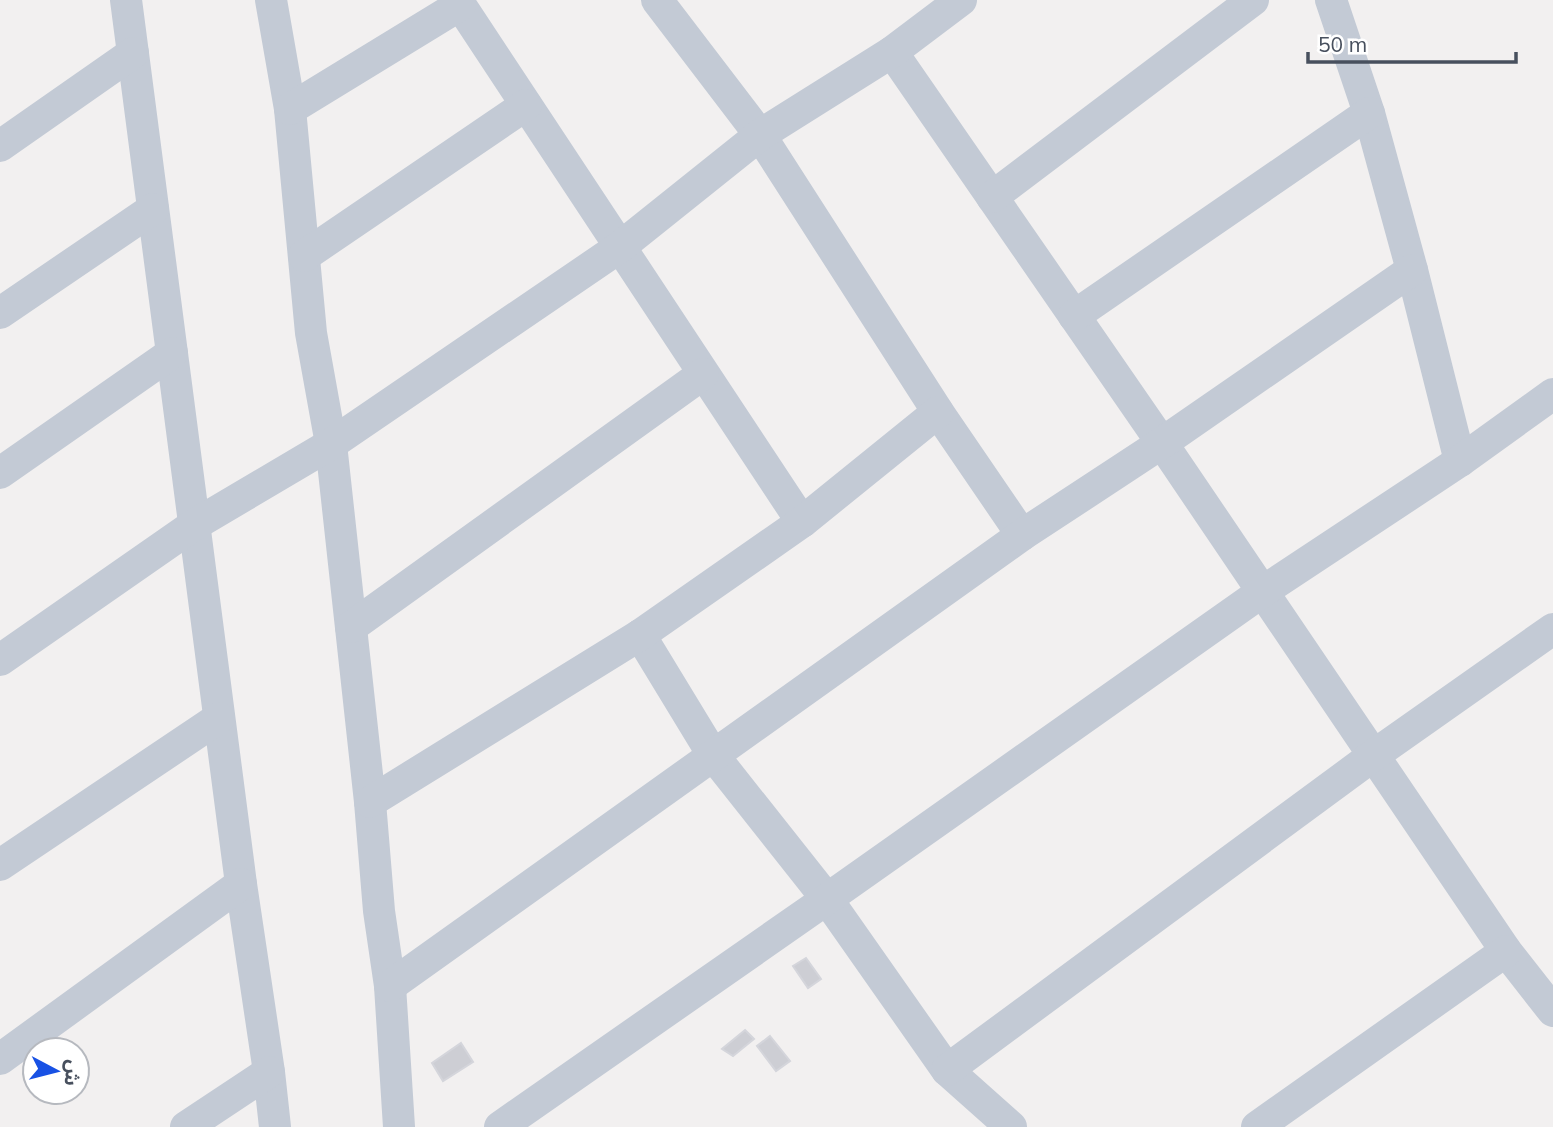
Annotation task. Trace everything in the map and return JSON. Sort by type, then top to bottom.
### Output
[{"type":"street","points":[[126,0],[275,1127]]},
{"type":"street","points":[[271,0],[290,109],[311,333],[331,444],[370,802],[379,911],[390,986],[400,1127]]},
{"type":"street","points":[[657,0],[760,135],[938,412],[1022,535]]},
{"type":"street","points":[[0,660],[194,525],[331,444],[620,247],[760,135],[892,52],[961,0]]},
{"type":"street","points":[[992,197],[1253,0]]},
{"type":"street","points":[[1331,0],[1370,113],[1460,461]]},
{"type":"street","points":[[290,109],[458,2],[802,522]]},
{"type":"street","points":[[892,52],[1507,951],[1553,1012]]},
{"type":"street","points":[[0,146],[133,53]]},
{"type":"street","points":[[304,256],[526,105]]},
{"type":"street","points":[[1074,316],[1370,113]]},
{"type":"street","points":[[0,313],[153,209]]},
{"type":"street","points":[[390,986],[1022,535],[1162,443],[1412,270]]},
{"type":"street","points":[[0,473],[172,353]]},
{"type":"street","points":[[351,627],[704,374]]},
{"type":"street","points":[[500,1127],[1262,592],[1460,461],[1553,394]]},
{"type":"street","points":[[370,802],[640,635],[802,522],[938,412]]},
{"type":"street","points":[[947,1070],[1374,755],[1553,629]]},
{"type":"street","points":[[640,635],[713,755],[827,899],[947,1070],[1011,1127]]},
{"type":"street","points":[[0,865],[219,718]]},
{"type":"street","points":[[0,1059],[241,884]]},
{"type":"street","points":[[1257,1127],[1507,951]]},
{"type":"street","points":[[186,1127],[269,1072]]},
{"type":"building","points":[[806,958],[821,979],[808,988],[793,966]]},
{"type":"building","points":[[745,1030],[754,1039],[733,1056],[722,1049]]},
{"type":"building","points":[[770,1036],[790,1061],[776,1071],[757,1046]]},
{"type":"building","points":[[461,1043],[473,1062],[443,1081],[432,1063]]}]
